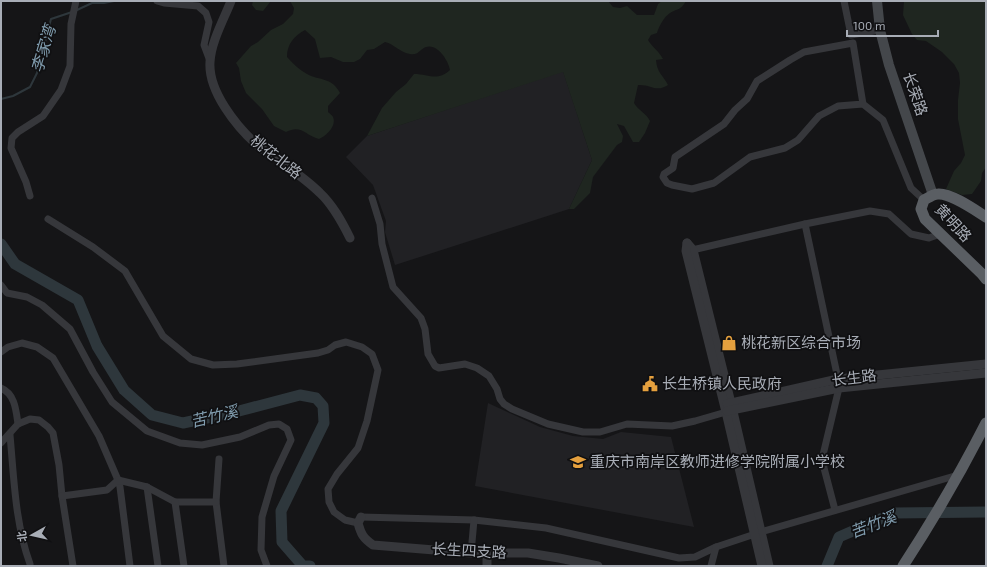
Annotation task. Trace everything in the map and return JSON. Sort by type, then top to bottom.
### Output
[{"type":"highway","name":"黄明路","points":[[986,217],[946,194],[932,197],[922,209],[925,220],[986,279]]},
{"type":"highway","points":[[903,566],[919,542],[986,423]]},
{"type":"main road","name":"长荣路","points":[[877,1],[880,30],[889,65],[932,197]]},
{"type":"main road","name":"长荣路","points":[[883,1],[886,29],[894,62],[932,197]]},
{"type":"street","points":[[30,196],[26,182],[11,148],[12,138],[18,132],[42,116],[61,90],[70,66],[71,24],[76,1]]},
{"type":"street","points":[[158,1],[164,3],[198,6],[206,13],[209,22],[204,45],[210,62]]},
{"type":"street","name":"桃花北路","points":[[231,1],[216,39],[210,62],[212,77],[218,96],[230,114],[257,145],[302,177],[322,194],[339,216],[350,238]]},
{"type":"street","points":[[844,1],[850,35],[880,30]]},
{"type":"street","points":[[863,104],[838,106],[819,116],[798,140],[785,148],[750,156],[714,183],[692,189],[667,183],[663,177],[664,174],[673,168],[675,158],[724,124],[747,99],[757,81],[804,52],[853,44],[863,104],[882,120],[911,188],[932,197]]},
{"type":"street","points":[[372,198],[380,224],[382,244],[392,287],[421,318],[425,329],[428,354],[434,366],[445,368],[465,364],[477,368],[489,376],[497,389],[500,399],[504,404],[512,409],[548,424],[583,432],[600,432],[627,424],[672,426],[695,421],[728,407]]},
{"type":"street","points":[[762,566],[757,533],[690,250],[870,211],[889,214],[911,234],[929,238],[940,234]]},
{"type":"street","points":[[48,219],[93,247],[125,271],[163,336],[191,359],[213,365],[237,364],[318,353],[328,350],[335,345],[346,342],[362,347],[372,354],[378,370],[367,421],[358,448],[337,474],[328,489],[329,502],[334,512],[345,520],[474,520],[546,528],[679,558],[695,557],[716,547],[757,533],[835,510],[956,478]]},
{"type":"street","points":[[805,224],[839,384],[823,455],[824,468],[835,510]]},
{"type":"street","points":[[1,285],[8,293],[28,297],[42,305],[70,329],[93,372],[112,402],[147,431],[180,443],[202,445],[240,437],[269,425],[279,424],[287,429],[291,440],[274,476],[262,517],[261,550],[267,566]]},
{"type":"street","points":[[1,352],[8,347],[22,343],[37,347],[52,358],[99,436],[118,480],[130,566]]},
{"type":"street","name":"长生路","points":[[728,407],[839,384],[986,364]]},
{"type":"street","name":"长生路","points":[[839,384],[986,373]]},
{"type":"street","points":[[1,388],[7,391],[15,404],[18,424]]},
{"type":"street","points":[[1,443],[18,424],[30,419],[39,420],[53,433],[73,566]]},
{"type":"street","points":[[10,434],[19,520],[24,546],[30,564]]},
{"type":"street","points":[[218,459],[216,502],[224,566]]},
{"type":"street","points":[[118,480],[147,487],[175,502],[216,502]]},
{"type":"street","points":[[62,496],[107,490],[118,480]]},
{"type":"street","points":[[147,487],[158,566]]},
{"type":"street","points":[[175,502],[184,566]]},
{"type":"street","name":"长生四支路","points":[[360,520],[360,533],[366,540],[373,544],[471,553],[487,560],[528,553],[598,566]]},
{"type":"street","points":[[471,553],[474,520]]},
{"type":"street","points":[[757,533],[769,566]]},
{"type":"street","points":[[711,566],[716,547]]},
{"type":"shaded area","points":[[253,1],[271,1],[263,11],[256,10],[252,5]]},
{"type":"shaded area","points":[[290,1],[608,1],[613,7],[620,8],[627,6],[637,15],[654,15],[658,4],[662,1],[686,1],[680,8],[670,13],[666,17],[660,25],[657,33],[651,35],[648,40],[663,59],[656,60],[659,71],[668,85],[657,88],[638,85],[634,103],[650,121],[645,133],[639,142],[633,142],[624,126],[617,124],[623,136],[622,142],[617,145],[593,177],[590,193],[574,209],[569,209],[592,160],[563,72],[367,136],[382,108],[414,74],[437,77],[441,76],[450,70],[448,62],[439,50],[435,48],[426,47],[413,54],[404,52],[385,42],[374,49],[367,50],[360,59],[354,62],[343,62],[331,57],[320,58],[315,39],[305,30],[290,44],[287,57],[304,72],[325,80],[337,88],[340,93],[328,106],[328,112],[334,120],[333,124],[328,133],[319,139],[303,131],[296,129],[286,132],[274,126],[262,109],[246,93],[241,81],[239,68],[236,63],[251,46],[258,42],[271,30],[283,24],[293,14],[294,8]]},
{"type":"shaded area","points":[[904,1],[986,1],[986,167],[982,173],[981,181],[972,194],[962,195],[946,189],[954,171],[961,163],[965,155],[958,119],[960,83],[959,73],[954,64],[942,52],[926,41],[917,40],[912,34],[903,15]]},
{"type":"shaded area","points":[[563,71],[592,160],[569,209],[395,265],[385,232],[386,221],[373,185],[346,157],[367,136]]},
{"type":"shaded area","name":"重庆市南岸区教师进修学院附属小学校","points":[[488,403],[540,427],[573,436],[603,439],[621,432],[671,437],[694,527],[475,486]]},
{"type":"waterway","name":"李家湾","points":[[77,10],[92,3],[114,1]]},
{"type":"waterway","name":"李家湾","points":[[1,99],[13,96],[30,87],[37,73],[51,19],[72,12]]},
{"type":"waterway","name":"苦竹溪","points":[[1,244],[15,264],[78,300],[97,346],[124,390],[152,415],[183,423],[239,411],[300,395],[316,398],[323,406],[324,423],[281,511],[282,542],[303,566],[310,566]]},
{"type":"waterway","name":"苦竹溪","points":[[827,566],[839,537],[894,513],[986,512]]},
{"type":"place","name":"桃花新区综合市场","points":[[729,343]]},
{"type":"place","name":"长生桥镇人民政府","points":[[650,384]]},
{"type":"place","name":"重庆市南岸区教师进修学院附属小学校","points":[[578,462]]}]
